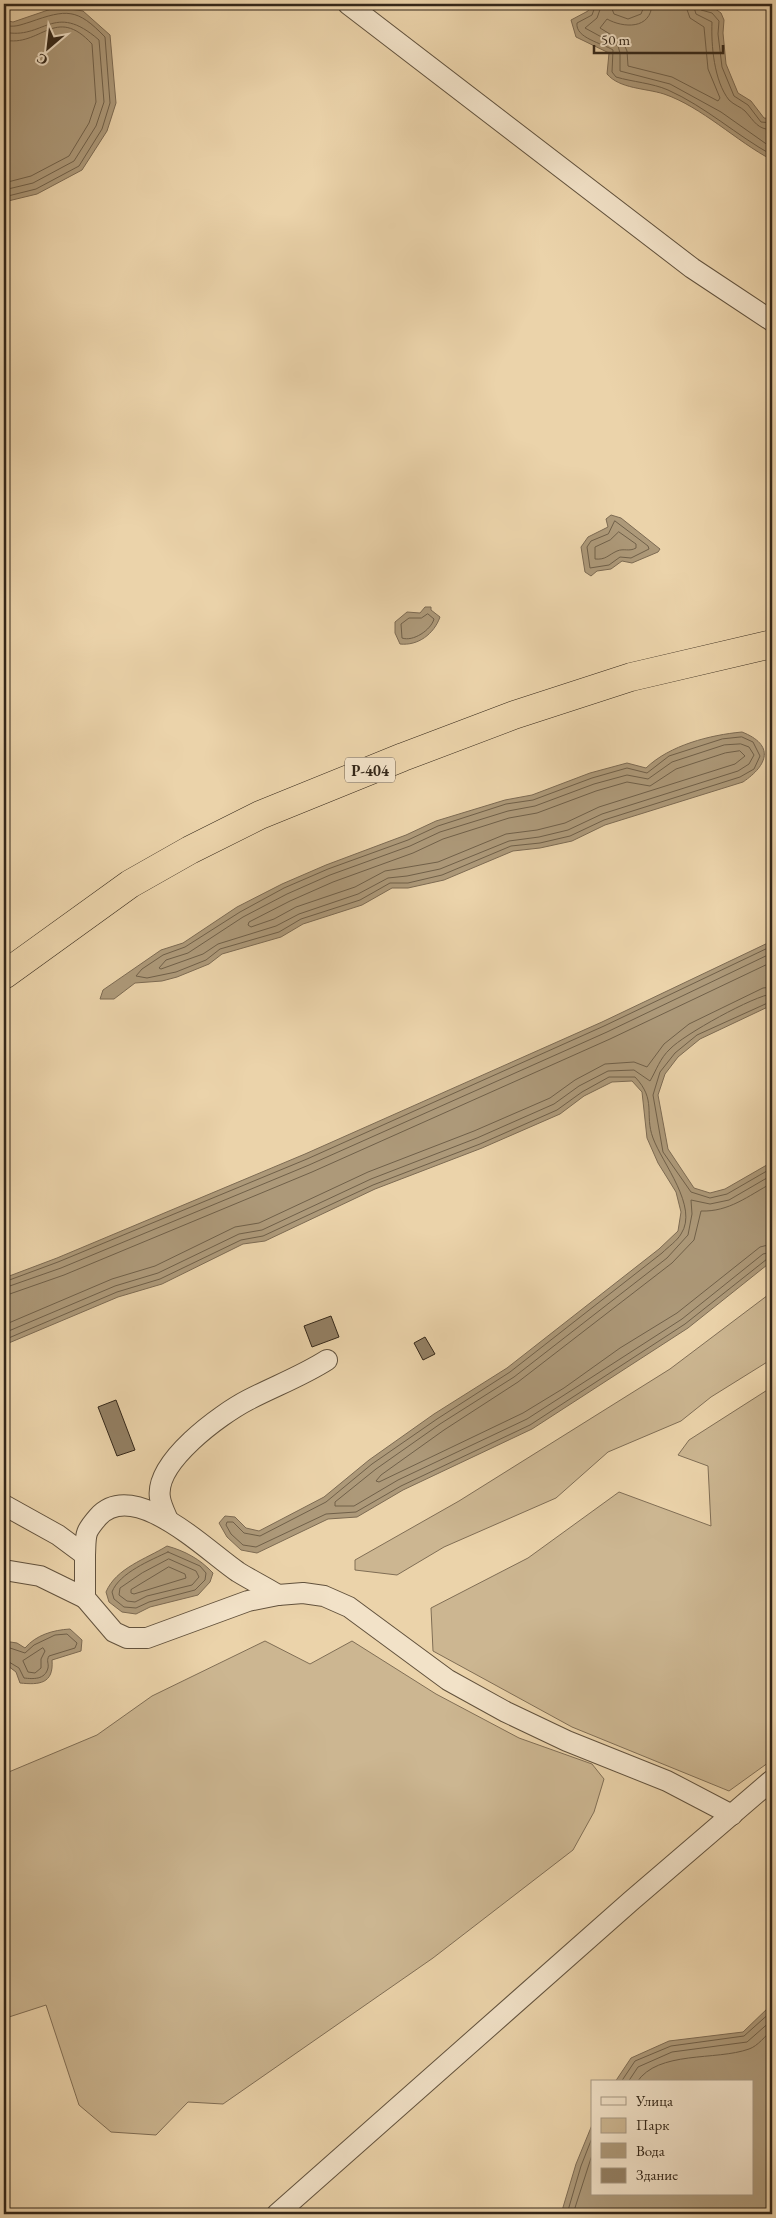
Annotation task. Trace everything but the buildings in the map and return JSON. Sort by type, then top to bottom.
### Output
[{"type":"highway","name":"Р-404","points":[[4,974],[130,884],[190,850],[260,816],[403,756],[514,714],[631,677],[772,644]]},
{"type":"street","points":[[348,4],[692,268],[772,321]]},
{"type":"street","points":[[168,1520],[160,1498],[161,1486],[167,1469],[181,1452],[206,1429],[247,1400],[311,1370],[327,1360]]},
{"type":"street","points":[[4,1505],[58,1535],[85,1555]]},
{"type":"street","points":[[85,1598],[86,1532],[104,1510],[121,1505],[144,1508],[168,1520],[239,1572],[278,1595]]},
{"type":"street","points":[[4,1570],[40,1576],[85,1598],[114,1632],[127,1638],[147,1638],[248,1601],[278,1595],[303,1593],[324,1596],[349,1607],[448,1680],[506,1712],[568,1742],[667,1781],[732,1815]]},
{"type":"street","points":[[277,2214],[616,1914],[772,1780]]},
{"type":"green space","points":[[772,1292],[772,1359],[711,1397],[681,1421],[608,1452],[556,1498],[444,1547],[397,1575],[355,1570],[355,1560],[459,1501],[670,1369]]},
{"type":"green space","points":[[772,1387],[772,1760],[729,1791],[572,1727],[433,1651],[431,1608],[528,1558],[619,1492],[711,1526],[708,1466],[678,1455],[689,1440]]},
{"type":"green space","points":[[265,1641],[310,1664],[352,1641],[436,1694],[519,1738],[592,1764],[604,1779],[594,1812],[573,1850],[433,1958],[223,2104],[188,2102],[156,2135],[111,2132],[79,2105],[46,2005],[9,2017],[4,2032],[4,1774],[97,1735],[152,1696]]},
{"type":"water","points":[[592,4],[629,7],[640,4],[694,4],[714,8],[721,13],[724,20],[723,33],[726,64],[738,93],[751,101],[764,118],[772,119],[772,160],[745,144],[692,107],[664,94],[619,83],[612,79],[607,74],[609,53],[576,37],[571,20],[588,11]]},
{"type":"water","points":[[57,7],[83,11],[110,35],[116,103],[107,131],[82,170],[37,194],[4,202],[4,20],[13,22]]},
{"type":"water","points":[[611,515],[621,518],[660,549],[658,552],[632,563],[622,561],[611,569],[597,571],[591,576],[585,572],[581,547],[588,537],[608,527],[606,519]]},
{"type":"water","points":[[425,607],[431,607],[431,610],[440,617],[434,629],[419,641],[400,644],[395,633],[395,622],[407,612],[420,613]]},
{"type":"water","points":[[742,732],[760,743],[764,756],[758,769],[743,782],[605,825],[572,841],[540,848],[513,851],[444,880],[408,888],[392,888],[362,905],[303,924],[281,937],[222,954],[209,964],[177,977],[162,981],[135,983],[114,999],[100,999],[103,990],[161,950],[183,943],[237,907],[282,884],[326,865],[406,835],[436,821],[505,800],[532,795],[590,773],[627,763],[646,768],[667,753],[691,742]]},
{"type":"water","points":[[772,941],[772,1005],[700,1039],[678,1057],[665,1074],[658,1095],[668,1149],[694,1188],[710,1193],[725,1189],[772,1162],[772,1261],[688,1328],[532,1429],[403,1490],[357,1517],[328,1519],[257,1553],[241,1550],[227,1537],[219,1523],[225,1516],[235,1517],[246,1528],[259,1531],[324,1497],[369,1460],[434,1414],[507,1368],[659,1249],[678,1231],[681,1212],[676,1192],[658,1163],[647,1138],[642,1092],[632,1081],[612,1082],[584,1096],[560,1114],[482,1148],[375,1189],[265,1241],[243,1244],[162,1284],[118,1297],[4,1345],[4,1278],[57,1258],[305,1154],[602,1022]]},
{"type":"water","points":[[167,1546],[192,1556],[213,1573],[210,1582],[198,1595],[150,1607],[136,1614],[122,1612],[109,1602],[106,1592],[124,1570]]},
{"type":"water","points":[[70,1629],[82,1640],[81,1651],[52,1660],[51,1674],[44,1681],[33,1684],[20,1683],[16,1672],[4,1663],[4,1641],[17,1643],[25,1648],[29,1643],[45,1634]]},
{"type":"water","points":[[772,2002],[772,2214],[561,2214],[576,2164],[591,2127],[591,2196],[754,2196],[754,2080],[616,2080],[631,2058],[669,2041],[743,2032]]}]
